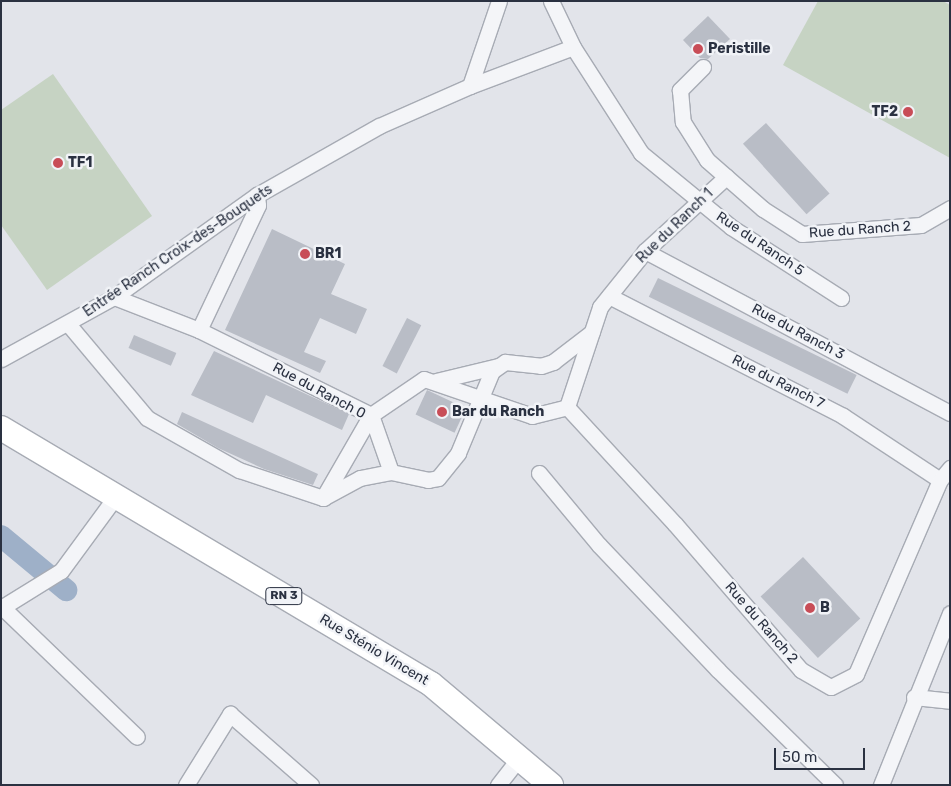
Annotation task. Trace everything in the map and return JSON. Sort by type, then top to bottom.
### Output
[{"type":"main road","name":"Rue Sténio Vincent","points":[[1,428],[431,684],[551,785]]},
{"type":"street","points":[[470,86],[498,1]]},
{"type":"street","name":"Rue du Ranch 5","points":[[551,1],[573,47],[641,153],[731,227],[841,298]]},
{"type":"street","name":"Entrée Ranch Croix-des-Bouquets","points":[[1,359],[68,325],[114,297],[257,195],[379,126],[470,86],[573,47]]},
{"type":"street","name":"Rue du Ranch 2","points":[[703,68],[680,90],[683,122],[707,160],[763,209],[802,234],[921,225],[950,208]]},
{"type":"street","name":"Rue du Ranch 1","points":[[567,407],[600,307],[645,251],[726,176]]},
{"type":"street","points":[[199,330],[258,205],[257,195]]},
{"type":"street","name":"Rue du Ranch 3","points":[[645,251],[950,413]]},
{"type":"street","name":"Rue du Ranch 7","points":[[609,296],[843,416],[940,480]]},
{"type":"street","name":"Rue du Ranch 0","points":[[114,297],[199,330],[371,415],[323,498]]},
{"type":"street","points":[[68,325],[147,418],[239,470],[323,498],[360,478],[392,472],[428,480],[438,478],[458,453],[480,399],[498,366]]},
{"type":"street","points":[[436,381],[498,366],[505,362],[541,366],[553,362],[592,332]]},
{"type":"street","points":[[392,472],[371,415],[424,379],[436,381],[480,399],[532,416],[567,407]]},
{"type":"street","name":"Rue du Ranch 2","points":[[567,407],[675,524],[801,670],[831,687],[856,674],[940,480],[950,468]]},
{"type":"street","points":[[540,472],[599,545],[718,670],[835,785]]},
{"type":"street","points":[[116,496],[61,572],[2,608],[138,737]]},
{"type":"street","points":[[881,785],[914,697],[950,613]]},
{"type":"street","points":[[914,697],[950,701]]},
{"type":"street","points":[[186,785],[230,714],[311,785]]},
{"type":"street","points":[[498,785],[520,757]]},
{"type":"green space","name":"TF2","points":[[818,1],[943,1],[950,5],[950,158],[783,65]]},
{"type":"green space","name":"TF1","points":[[53,74],[152,216],[47,290],[1,225],[1,110]]},
{"type":"building","points":[[708,16],[730,39],[708,59],[700,58],[683,40]]},
{"type":"building","points":[[766,123],[830,194],[807,214],[743,144]]},
{"type":"building","points":[[272,229],[345,264],[331,294],[367,309],[356,334],[320,318],[304,352],[326,361],[320,373],[225,330]]},
{"type":"building","points":[[658,278],[857,375],[847,394],[649,297]]},
{"type":"building","points":[[407,318],[421,325],[397,373],[382,366]]},
{"type":"building","points":[[134,335],[176,353],[171,366],[129,348]]},
{"type":"building","points":[[214,351],[349,414],[342,430],[266,395],[253,423],[191,395]]},
{"type":"building","name":"Bar du Ranch","points":[[427,390],[466,408],[455,433],[416,414]]},
{"type":"building","points":[[182,412],[318,474],[313,485],[264,469],[218,448],[177,424]]},
{"type":"building","name":"B","points":[[803,557],[860,618],[818,658],[761,597]]},
{"type":"waterway","points":[[1,536],[66,590]]},
{"type":"place","name":"Peristille","points":[[698,49]]},
{"type":"place","name":"TF2","points":[[908,112]]},
{"type":"place","name":"TF1","points":[[58,163]]},
{"type":"place","name":"BR1","points":[[305,254]]},
{"type":"place","name":"Bar du Ranch","points":[[442,412]]},
{"type":"place","name":"B","points":[[810,608]]}]
